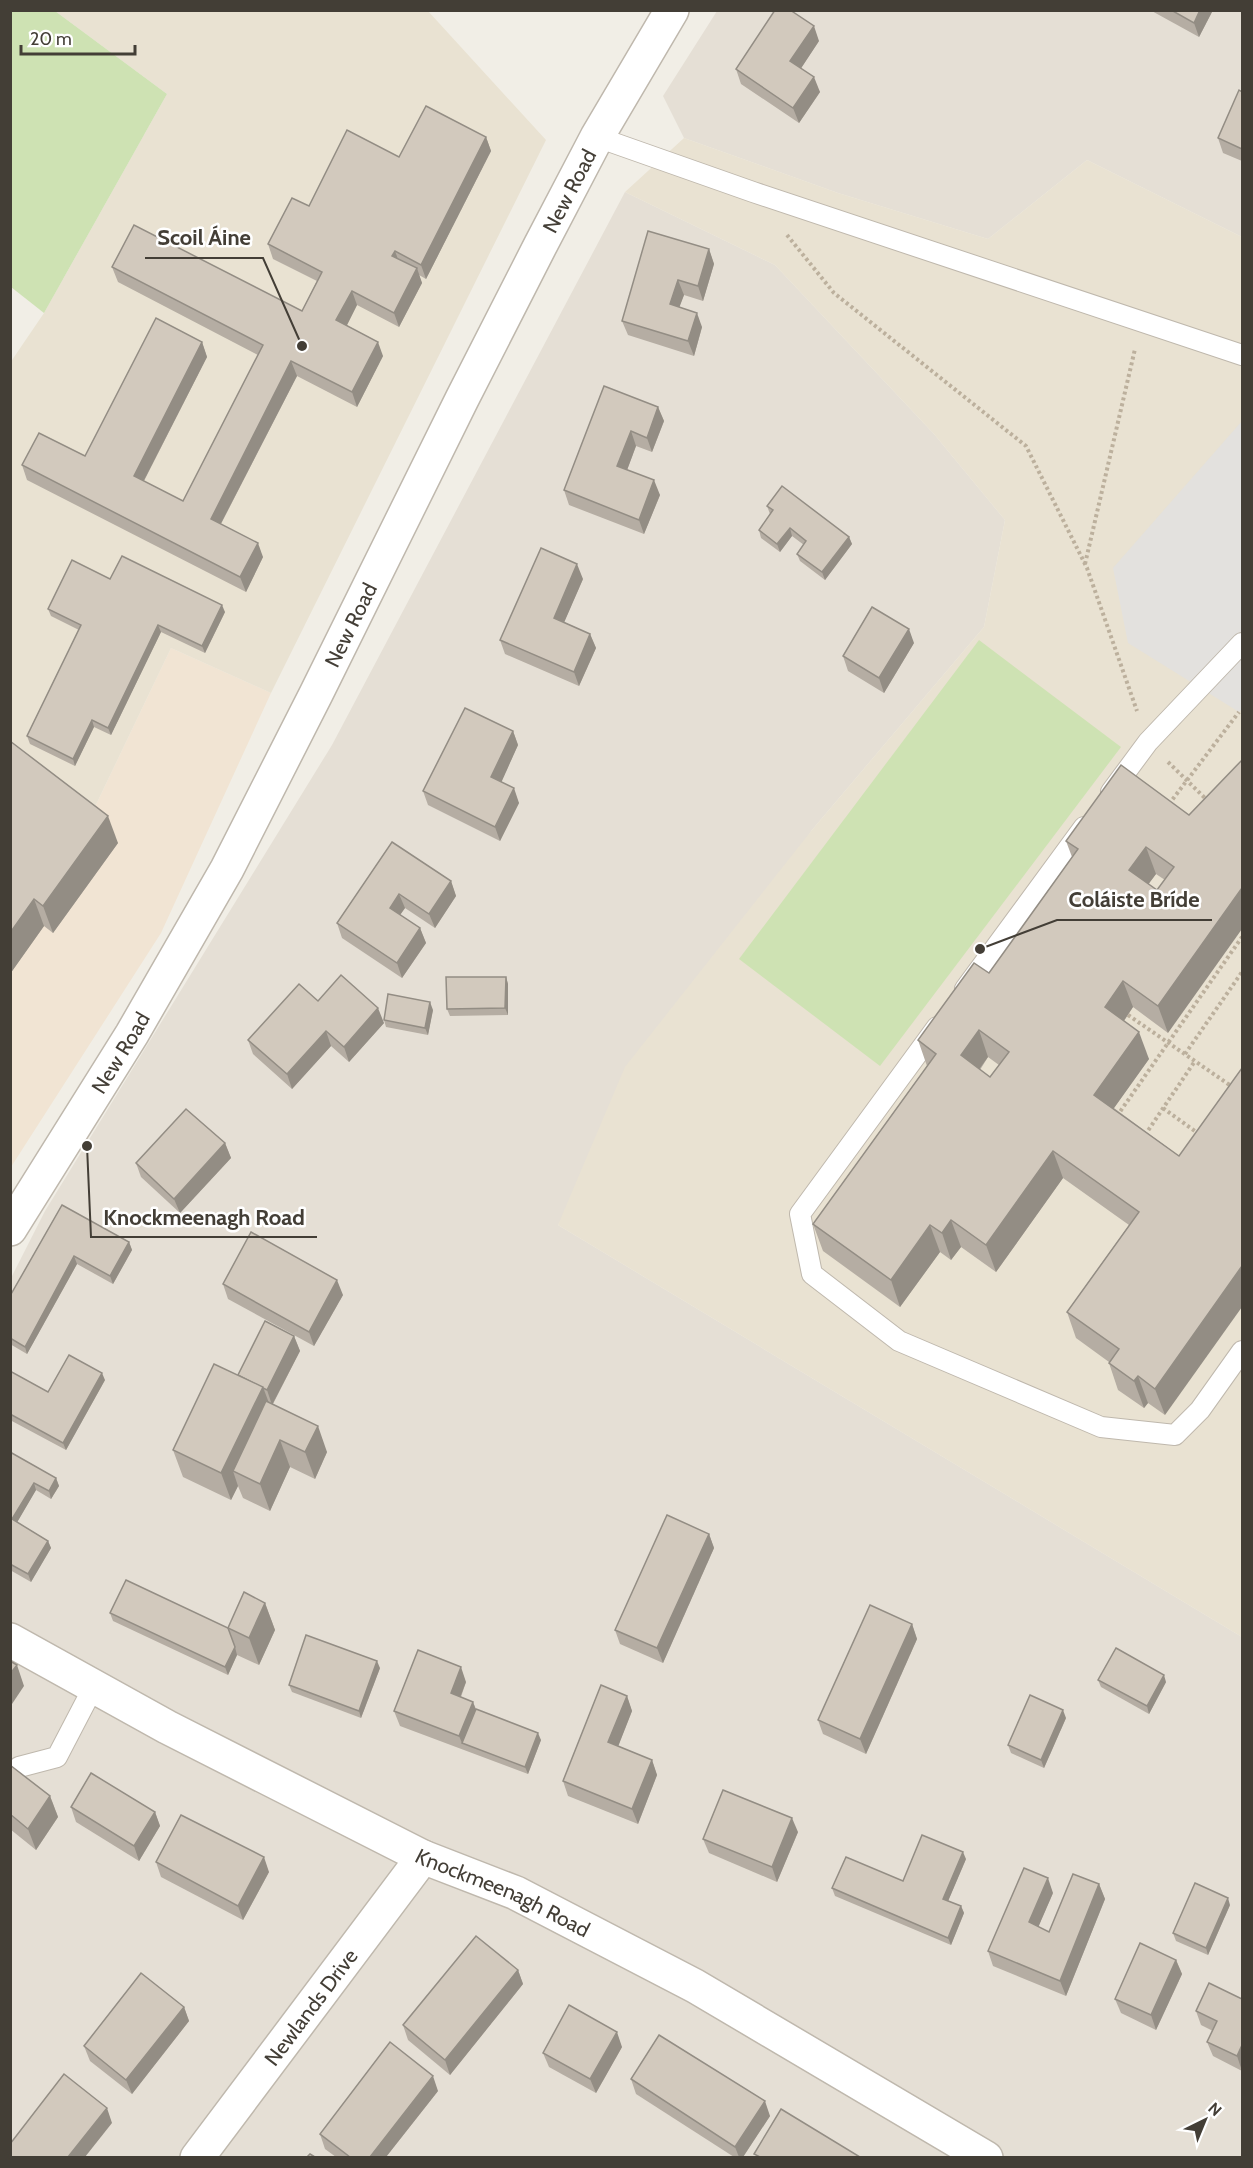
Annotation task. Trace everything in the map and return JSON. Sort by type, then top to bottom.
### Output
[{"type":"street","name":"New Road","points":[[12,1222],[132,1035],[227,869],[462,399],[597,137],[672,10]]},
{"type":"street","name":"Knockmeenagh Road","points":[[10,1640],[168,1726],[423,1857],[516,1893],[695,1986],[986,2157]]},
{"type":"street","name":"Newlands Drive","points":[[197,2157],[423,1857]]},
{"type":"lane","points":[[597,137],[753,192],[1242,355]]},
{"type":"lane","points":[[1242,643],[1148,742],[800,1214],[812,1274],[899,1341],[1101,1427],[1176,1435],[1200,1410],[1242,1351]]},
{"type":"lane","points":[[19,1767],[57,1757],[94,1686]]},
{"type":"path","points":[[753,192],[834,293],[1026,446],[1085,564],[1148,742],[1211,804]]},
{"type":"path","points":[[1085,564],[1142,320]]},
{"type":"path","points":[[1168,806],[1239,712]]},
{"type":"path","points":[[1113,1122],[1242,938]]},
{"type":"path","points":[[1185,1054],[1242,972]]},
{"type":"path","points":[[1128,1015],[1236,1090]]},
{"type":"path","points":[[1140,1141],[1195,1061]]},
{"type":"path","points":[[1163,1108],[1204,1137]]},
{"type":"shaded area","points":[[55,11],[428,11],[546,140],[271,693],[171,648],[92,813],[11,751],[10,363],[44,313],[167,94]]},
{"type":"shaded area","points":[[717,11],[1242,11],[1242,237],[1087,160],[988,239],[838,193],[684,138],[663,96]]},
{"type":"shaded area","points":[[684,138],[838,193],[988,239],[1087,160],[1242,237],[1242,1637],[558,1225],[625,1067],[812,830],[984,627],[1005,520],[934,434],[775,265],[625,192]]},
{"type":"shaded area","points":[[625,192],[775,265],[934,434],[1005,520],[984,627],[812,830],[558,1225],[1242,1637],[1242,2157],[11,2158],[11,1278],[45,1211],[332,745]]},
{"type":"shaded area","points":[[1242,421],[1242,709],[1239,712],[1128,643],[1113,568]]},
{"type":"shaded area","points":[[171,648],[271,693],[161,933],[11,1167],[11,751],[92,813]]},
{"type":"green space","points":[[10,11],[55,11],[167,94],[44,313],[11,287]]},
{"type":"green space","points":[[979,640],[1121,747],[880,1066],[739,959]]},
{"type":"building","points":[[775,10],[790,10],[814,26],[790,61],[814,77],[793,108],[736,69]]},
{"type":"building","points":[[1171,10],[1200,10],[1194,23]]},
{"type":"building","points":[[1239,90],[1242,92],[1242,149],[1218,138]]},
{"type":"building","points":[[426,106],[486,137],[421,265],[395,251],[392,256],[417,268],[394,313],[352,291],[336,320],[378,342],[352,392],[291,361],[211,519],[258,543],[240,577],[22,465],[39,433],[85,456],[156,318],[202,342],[134,476],[183,501],[263,345],[112,267],[134,225],[302,311],[322,272],[268,244],[292,198],[309,206],[347,130],[399,157]]},
{"type":"building","points":[[648,231],[709,249],[698,286],[678,280],[670,304],[697,313],[688,341],[622,321]]},
{"type":"building","points":[[604,386],[658,407],[647,438],[631,431],[617,466],[654,480],[639,520],[564,490]]},
{"type":"building","points":[[782,486],[849,537],[822,572],[797,554],[806,541],[790,528],[777,544],[759,530],[773,510],[767,506]]},
{"type":"building","points":[[541,548],[577,564],[554,618],[590,634],[574,672],[500,640]]},
{"type":"building","points":[[122,556],[222,605],[202,646],[158,625],[108,728],[92,720],[73,759],[27,736],[81,625],[48,609],[72,560],[110,579]]},
{"type":"building","points":[[872,607],[909,629],[879,678],[843,656]]},
{"type":"building","points":[[465,708],[513,731],[491,777],[514,788],[495,827],[423,791]]},
{"type":"building","points":[[10,741],[108,816],[43,906],[34,899],[10,933]]},
{"type":"building","points":[[1242,760],[1242,888],[1158,1006],[1123,981],[1105,1007],[1139,1032],[1094,1095],[1179,1156],[1242,1068],[1242,1266],[1155,1389],[1138,1376],[1134,1381],[1109,1363],[1119,1349],[1067,1312],[1139,1212],[1053,1151],[986,1245],[951,1220],[942,1233],[930,1225],[891,1280],[813,1224],[936,1054],[918,1040],[974,963],[989,973],[1078,849],[1066,841],[1121,765],[1189,815]],"holes":[[[1146,847],[1174,867],[1157,890],[1129,870]],[[979,1030],[1009,1052],[990,1077],[961,1055]]]},
{"type":"building","points":[[392,842],[451,881],[429,914],[399,894],[390,908],[420,928],[397,963],[337,923]]},
{"type":"building","points":[[341,975],[378,1008],[344,1047],[326,1031],[287,1074],[248,1040],[299,984],[318,1001]]},
{"type":"building","points":[[446,977],[506,977],[505,1008],[447,1009]]},
{"type":"building","points":[[388,994],[430,1002],[425,1028],[384,1020]]},
{"type":"building","points":[[186,1109],[225,1143],[174,1199],[136,1163]]},
{"type":"building","points":[[62,1205],[129,1242],[110,1276],[74,1256],[25,1347],[10,1338],[10,1296]]},
{"type":"building","points":[[251,1232],[337,1280],[309,1332],[223,1284]]},
{"type":"building","points":[[265,1321],[294,1336],[267,1390],[238,1375]]},
{"type":"building","points":[[69,1355],[102,1373],[63,1443],[10,1414],[10,1371],[48,1392]]},
{"type":"building","points":[[214,1364],[263,1387],[221,1473],[173,1450]]},
{"type":"building","points":[[266,1401],[318,1426],[305,1452],[280,1440],[260,1484],[233,1471]]},
{"type":"building","points":[[10,1452],[56,1478],[49,1491],[34,1483],[12,1519],[48,1541],[28,1574],[10,1564]]},
{"type":"building","points":[[667,1515],[709,1534],[657,1648],[615,1630]]},
{"type":"building","points":[[126,1580],[228,1628],[235,1647],[225,1667],[110,1613]]},
{"type":"building","points":[[244,1592],[265,1603],[249,1638],[228,1628]]},
{"type":"building","points":[[870,1605],[912,1624],[860,1739],[818,1720]]},
{"type":"building","points":[[306,1635],[377,1661],[359,1711],[289,1685]]},
{"type":"building","points":[[1116,1648],[1164,1675],[1147,1706],[1098,1680]]},
{"type":"building","points":[[418,1650],[461,1667],[451,1693],[473,1702],[459,1736],[394,1711]]},
{"type":"building","points":[[10,1661],[17,1665],[10,1674]]},
{"type":"building","points":[[601,1685],[627,1696],[608,1742],[652,1760],[632,1809],[563,1781]]},
{"type":"building","points":[[1030,1695],[1063,1710],[1041,1760],[1008,1745]]},
{"type":"building","points":[[476,1709],[538,1733],[525,1767],[462,1743]]},
{"type":"building","points":[[10,1765],[50,1796],[28,1829],[10,1814]]},
{"type":"building","points":[[91,1773],[155,1812],[134,1846],[71,1807]]},
{"type":"building","points":[[723,1790],[792,1818],[772,1867],[703,1839]]},
{"type":"building","points":[[181,1815],[264,1857],[238,1906],[156,1862]]},
{"type":"building","points":[[922,1835],[963,1852],[943,1899],[961,1906],[948,1938],[832,1888],[846,1857],[903,1881]]},
{"type":"building","points":[[1024,1868],[1048,1878],[1029,1922],[1049,1932],[1073,1874],[1099,1884],[1060,1981],[988,1951]]},
{"type":"building","points":[[1195,1883],[1228,1898],[1206,1948],[1173,1933]]},
{"type":"building","points":[[476,1936],[518,1970],[445,2060],[403,2025]]},
{"type":"building","points":[[1140,1943],[1176,1960],[1151,2015],[1115,1999]]},
{"type":"building","points":[[141,1973],[184,2007],[126,2080],[84,2046]]},
{"type":"building","points":[[1209,1983],[1242,1999],[1242,2045],[1237,2056],[1207,2042],[1217,2021],[1196,2011]]},
{"type":"building","points":[[569,2005],[617,2032],[590,2079],[543,2053]]},
{"type":"building","points":[[659,2035],[765,2101],[735,2147],[631,2079]]},
{"type":"building","points":[[390,2042],[433,2076],[370,2157],[350,2157],[320,2134]]},
{"type":"building","points":[[64,2074],[107,2108],[68,2157],[10,2157],[10,2144]]},
{"type":"building","points":[[781,2109],[860,2157],[760,2157],[754,2154]]},
{"type":"place","name":"Scoil Áine","points":[[302,346]]},
{"type":"place","name":"Coláiste Bríde","points":[[980,949]]},
{"type":"place","name":"Knockmeenagh Road","points":[[87,1146]]}]
